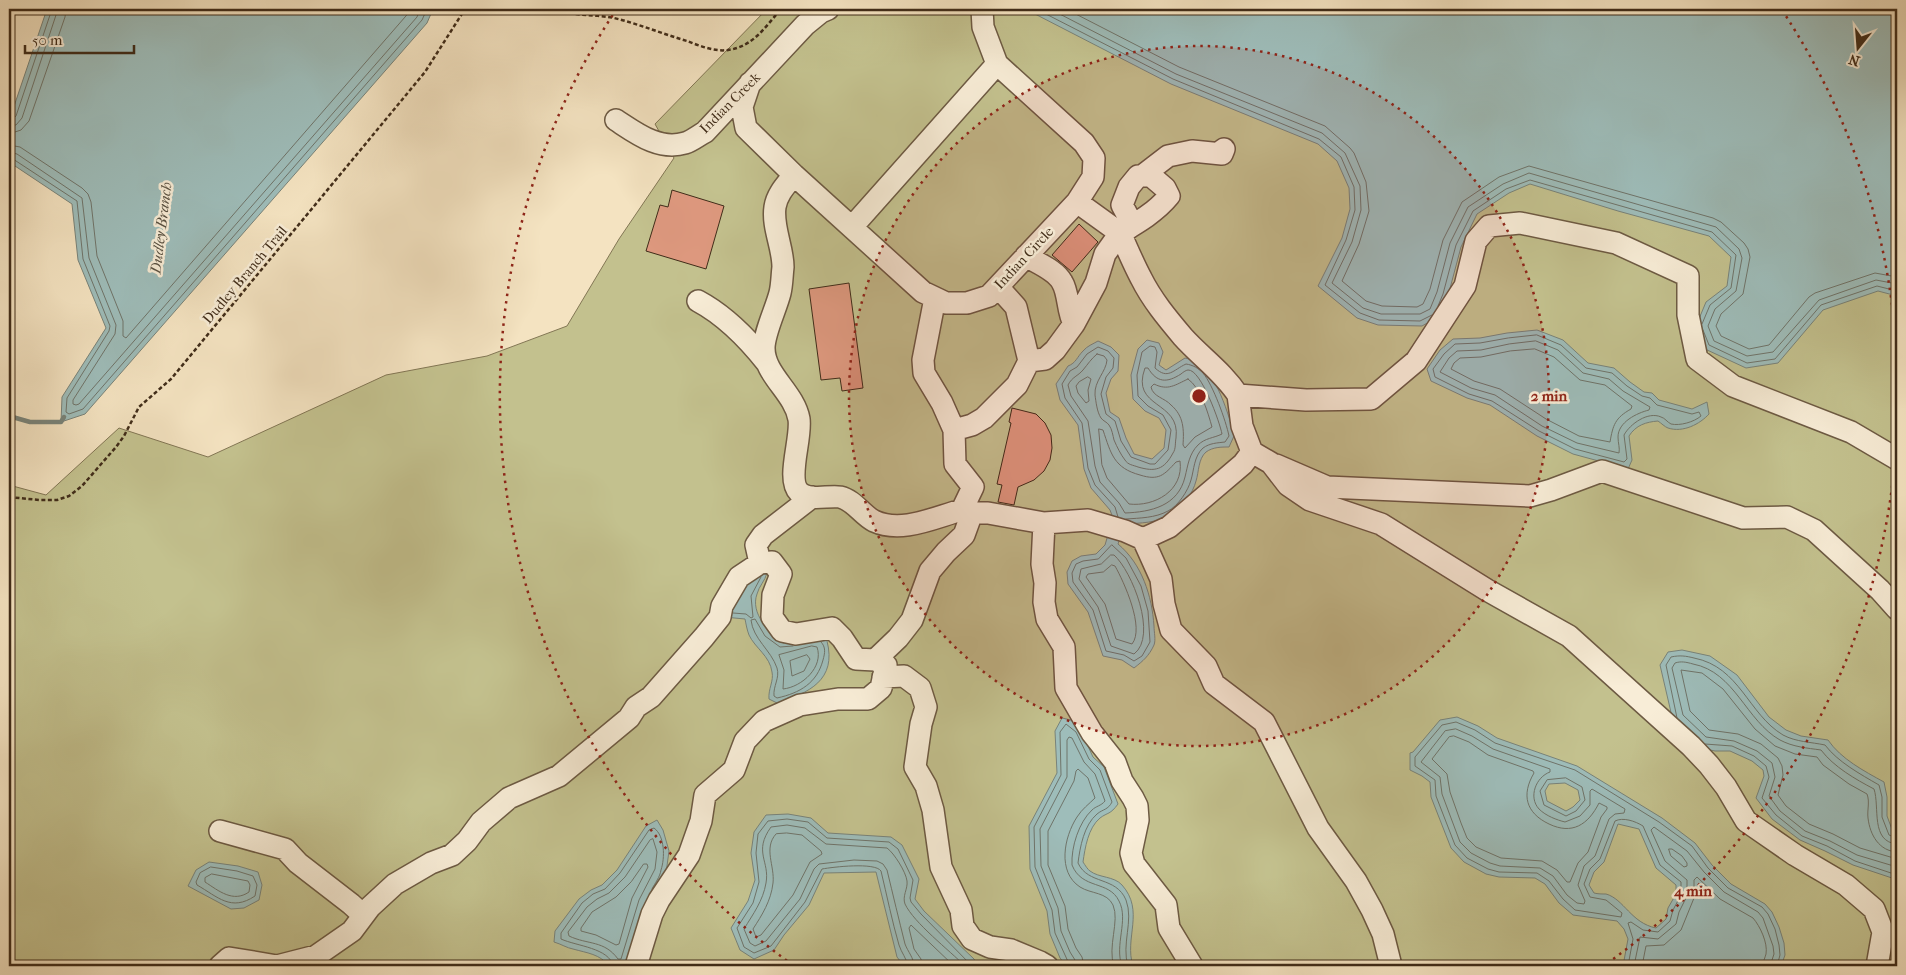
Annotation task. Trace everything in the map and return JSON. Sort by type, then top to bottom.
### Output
[{"type":"lane","name":"Indian Creek","points":[[616,120],[639,136],[664,145],[685,143],[705,132],[805,25],[821,12],[828,9]]},
{"type":"lane","name":"Indian Circle","points":[[750,83],[742,107],[746,128],[794,175],[923,292],[946,303],[967,303],[989,296],[1077,202],[1093,177],[1094,158],[1084,143],[997,64],[983,27],[982,9]]},
{"type":"lane","points":[[852,227],[997,64]]},
{"type":"lane","points":[[1142,176],[1168,156],[1192,151],[1222,154],[1224,149]]},
{"type":"lane","points":[[767,364],[764,347],[780,292],[783,265],[774,208],[777,197],[794,175]]},
{"type":"lane","points":[[1029,361],[1045,359],[1055,350],[1074,324],[1096,283],[1105,254],[1124,230],[1129,218],[1122,205],[1129,187],[1138,176],[1151,176],[1165,188],[1169,196],[1163,204],[1124,230]]},
{"type":"lane","points":[[1077,202],[1124,230],[1140,278],[1159,308],[1185,339],[1232,385],[1238,395],[1242,426],[1252,452],[1271,463],[1327,487],[1530,496],[1602,471],[1743,518],[1787,517],[1814,530],[1880,590],[1897,609]]},
{"type":"lane","points":[[1238,395],[1306,400],[1371,399],[1416,361],[1465,286],[1476,241],[1489,226],[1520,223],[1616,243],[1688,276],[1688,315],[1696,359],[1733,386],[1851,432],[1897,459]]},
{"type":"lane","points":[[1026,256],[1052,272],[1062,282],[1074,324]]},
{"type":"lane","points":[[954,430],[972,425],[984,418],[1017,385],[1029,361],[1016,307],[998,287]]},
{"type":"lane","points":[[636,966],[652,914],[659,900],[689,855],[701,821],[705,795],[734,770],[745,741],[764,721],[800,705],[838,699],[868,699],[881,688],[879,668],[912,620],[930,571],[964,535],[973,487],[955,464],[954,430],[942,403],[924,373],[923,360],[935,298]]},
{"type":"lane","points":[[698,301],[714,309],[751,343],[792,401],[798,417],[800,436],[794,467],[794,485],[800,494],[812,497],[841,497],[853,504],[873,521],[889,525],[914,524],[967,511],[1044,523],[1088,520],[1125,532],[1169,528],[1243,464],[1252,452]]},
{"type":"lane","points":[[1271,463],[1288,485],[1310,500],[1380,524],[1487,590],[1569,636],[1691,746],[1726,787],[1746,821],[1795,855],[1846,885],[1874,909],[1883,932],[1878,966]]},
{"type":"lane","points":[[760,563],[756,545],[763,535],[812,497]]},
{"type":"lane","points":[[1044,523],[1042,564],[1045,583],[1044,602],[1047,619],[1064,647],[1066,688],[1092,733],[1115,762],[1122,781],[1137,806],[1138,820],[1131,853],[1134,864],[1166,905],[1169,928],[1192,966]]},
{"type":"lane","points":[[1125,532],[1161,579],[1164,604],[1171,630],[1206,666],[1214,684],[1264,722],[1318,828],[1356,881],[1372,910],[1382,934],[1391,966]]},
{"type":"lane","points":[[220,966],[229,958],[277,966],[316,956],[352,931],[363,915],[395,884],[431,863],[452,855],[467,841],[480,822],[509,798],[559,776],[628,718],[636,707],[651,696],[720,617],[722,606],[740,576],[760,563],[772,562],[781,574],[773,595],[772,617],[782,630],[796,634],[832,628],[842,638],[856,659],[904,676],[920,688],[926,707],[921,724],[915,767],[926,786],[933,810],[942,867],[961,910],[962,926],[972,940],[990,947],[1011,950],[1047,966]]},
{"type":"lane","points":[[220,831],[285,850],[298,863],[363,915]]},
{"type":"path","name":"Dudley Branch Trail","points":[[9,497],[57,500],[69,496],[82,486],[124,436],[139,407],[171,380],[425,72],[465,9]]},
{"type":"path","points":[[557,9],[572,14],[605,16],[709,49],[727,51],[742,46],[756,38],[781,9]]},
{"type":"shaded area","points":[[767,9],[1897,9],[1897,966],[9,966],[9,485],[46,495],[119,428],[208,457],[386,375],[487,356],[567,326],[619,239],[674,158],[655,124]]},
{"type":"water","points":[[47,9],[433,9],[427,23],[85,414],[61,422],[62,397],[106,328],[78,260],[72,204],[9,162],[9,121]]},
{"type":"water","points":[[1039,9],[1897,9],[1897,296],[1878,291],[1823,310],[1778,363],[1746,368],[1705,349],[1696,326],[1706,302],[1727,286],[1731,257],[1709,236],[1530,184],[1509,193],[1477,214],[1461,247],[1448,296],[1438,317],[1422,326],[1378,325],[1357,318],[1318,286],[1342,238],[1350,209],[1349,188],[1337,161],[1318,144],[1171,84],[1035,14]]},
{"type":"water","points":[[1537,330],[1563,340],[1588,363],[1614,368],[1644,392],[1652,393],[1659,400],[1692,409],[1707,402],[1709,414],[1691,427],[1668,428],[1658,421],[1645,423],[1638,427],[1629,436],[1632,460],[1628,469],[1573,454],[1537,436],[1490,405],[1467,398],[1431,381],[1427,369],[1440,350],[1453,339],[1480,338]]},
{"type":"water","points":[[1147,340],[1159,343],[1163,352],[1159,365],[1166,370],[1185,358],[1195,360],[1203,366],[1221,395],[1234,436],[1229,447],[1214,448],[1203,455],[1195,486],[1183,505],[1175,512],[1165,518],[1154,521],[1125,524],[1118,544],[1133,561],[1144,581],[1151,603],[1155,636],[1154,645],[1150,652],[1134,668],[1122,660],[1103,656],[1088,612],[1068,584],[1067,572],[1072,561],[1081,556],[1096,554],[1105,545],[1113,518],[1110,510],[1091,488],[1084,469],[1078,425],[1060,400],[1056,384],[1068,366],[1075,362],[1088,346],[1098,341],[1111,347],[1119,355],[1118,371],[1111,379],[1106,393],[1110,412],[1119,418],[1134,454],[1152,459],[1164,448],[1166,430],[1159,418],[1145,411],[1133,399],[1131,375],[1138,349]]},
{"type":"water","points":[[757,569],[767,573],[758,591],[756,608],[762,622],[772,634],[783,643],[820,635],[827,641],[829,654],[828,666],[818,683],[800,695],[777,703],[769,699],[772,682],[771,666],[749,635],[745,619],[724,617]]},
{"type":"water","points":[[1682,650],[1710,656],[1737,675],[1769,717],[1786,730],[1801,736],[1828,740],[1846,759],[1884,782],[1887,797],[1887,816],[1893,832],[1897,833],[1897,881],[1853,865],[1800,840],[1772,819],[1756,798],[1764,776],[1763,770],[1752,761],[1730,751],[1715,751],[1701,748],[1673,721],[1660,665],[1668,652]]},
{"type":"water","points":[[1457,717],[1478,726],[1497,738],[1577,766],[1662,818],[1695,843],[1712,865],[1731,884],[1765,904],[1772,912],[1784,943],[1785,955],[1781,966],[1623,966],[1628,939],[1624,929],[1617,921],[1573,915],[1559,903],[1545,884],[1535,878],[1499,877],[1486,874],[1464,862],[1451,848],[1431,797],[1430,782],[1410,770],[1410,753],[1413,752],[1440,720]],"holes":[[[1565,783],[1578,790],[1580,800],[1566,811],[1547,801],[1545,791],[1549,784]],[[1618,824],[1639,829],[1656,868],[1676,885],[1676,894],[1668,908],[1666,919],[1656,928],[1640,921],[1612,897],[1606,894],[1594,893],[1589,885],[1594,872],[1604,862]]]},
{"type":"water","points":[[1062,718],[1071,720],[1080,729],[1093,757],[1104,767],[1118,804],[1111,812],[1096,822],[1088,838],[1083,862],[1088,870],[1119,882],[1129,895],[1133,915],[1131,956],[1133,966],[1066,966],[1060,958],[1050,934],[1047,911],[1030,869],[1029,826],[1057,773],[1055,731]]},
{"type":"water","points":[[788,814],[811,818],[828,833],[891,837],[902,845],[919,879],[915,899],[924,911],[974,959],[978,966],[904,966],[897,957],[876,872],[824,873],[809,905],[774,950],[754,959],[740,950],[731,928],[748,901],[755,880],[751,853],[754,832],[766,815]]},
{"type":"water","points":[[657,820],[663,830],[669,851],[666,873],[631,966],[609,966],[597,956],[554,942],[555,931],[579,899],[602,885],[617,870],[646,826]]},
{"type":"water","points":[[209,862],[238,866],[258,872],[262,885],[259,900],[244,908],[231,909],[188,886],[196,870]]},
{"type":"building","points":[[672,190],[724,206],[706,269],[646,251],[660,205],[668,207]]},
{"type":"building","points":[[1079,224],[1098,242],[1072,272],[1052,255]]},
{"type":"building","points":[[849,283],[863,388],[842,391],[840,378],[821,380],[809,289]]},
{"type":"building","points":[[1012,408],[1036,414],[1045,423],[1051,435],[1052,448],[1050,460],[1044,471],[1034,480],[1018,487],[1014,505],[998,502],[1002,485],[997,484],[1011,423],[1009,422]]},
{"type":"waterway","name":"Dudley Branch","points":[[9,416],[30,422],[61,422],[64,417]]}]
